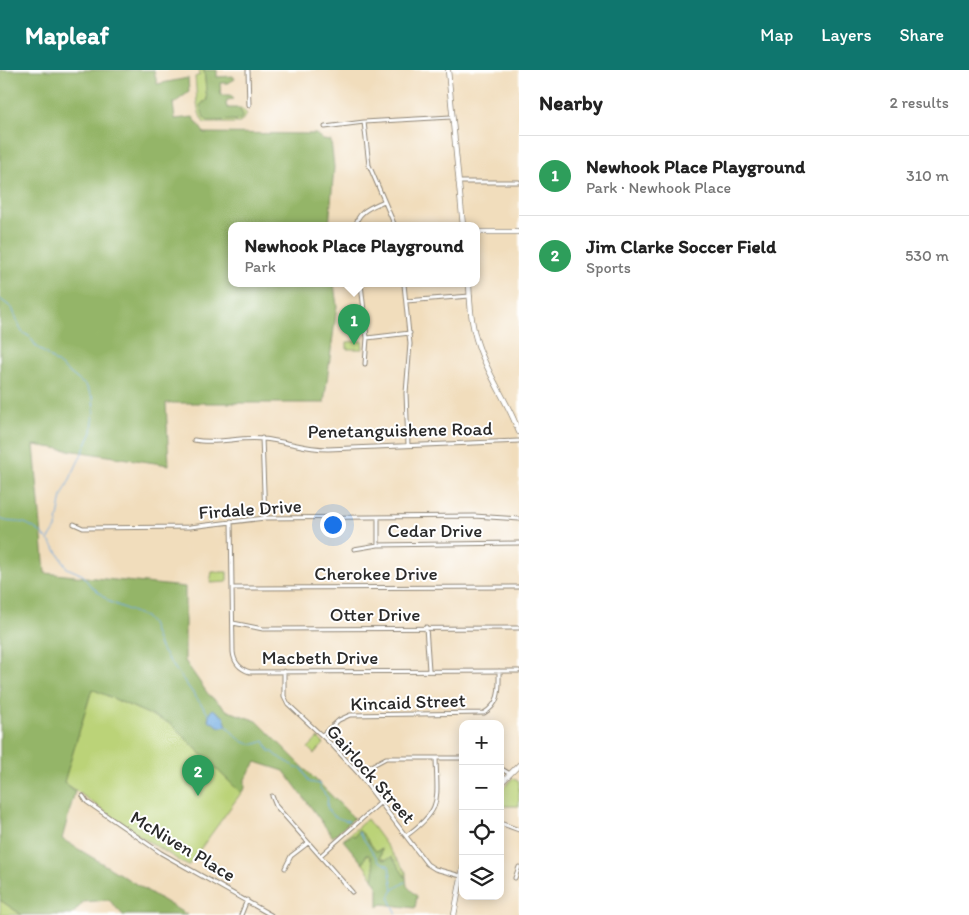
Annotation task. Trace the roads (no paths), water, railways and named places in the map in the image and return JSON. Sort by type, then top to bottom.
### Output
[{"type":"street","points":[[248,70],[249,105]]},
{"type":"street","points":[[448,70],[451,117],[463,222]]},
{"type":"street","points":[[325,127],[364,122],[451,117]]},
{"type":"street","points":[[364,122],[368,162],[393,222]]},
{"type":"street","points":[[458,182],[519,182]]},
{"type":"street","points":[[357,222],[362,212],[384,201]]},
{"type":"street","points":[[480,232],[519,232]]},
{"type":"street","points":[[361,287],[367,338],[365,364]]},
{"type":"street","points":[[404,287],[411,352],[406,394],[408,445]]},
{"type":"street","points":[[468,287],[474,333],[480,351],[503,394],[519,432]]},
{"type":"street","points":[[406,301],[470,296]]},
{"type":"street","points":[[367,338],[410,333]]},
{"type":"street","points":[[262,438],[265,518]]},
{"type":"street","name":"Penetanguishene Road","points":[[194,440],[205,442],[262,438],[320,449],[519,441]]},
{"type":"street","name":"Firdale Drive","points":[[74,524],[84,528],[190,527],[265,518],[474,516],[519,519]]},
{"type":"street","name":"Cedar Drive","points":[[378,518],[378,545],[519,544]]},
{"type":"street","name":"Macbeth Drive","points":[[231,521],[234,658],[240,667],[250,672],[519,671]]},
{"type":"street","points":[[354,549],[378,545]]},
{"type":"street","name":"Cherokee Drive","points":[[232,588],[519,587]]},
{"type":"street","name":"Otter Drive","points":[[233,623],[263,629],[519,628]]},
{"type":"street","points":[[426,627],[429,670]]},
{"type":"street","name":"Gairlock Street","points":[[284,671],[284,696],[288,704],[322,735],[358,773],[431,867],[459,875]]},
{"type":"street","name":"Kincaid Street","points":[[322,735],[339,720],[350,715],[484,713],[495,705],[497,700],[499,671]]},
{"type":"street","points":[[358,773],[386,758],[459,758]]},
{"type":"street","points":[[406,836],[427,819],[434,807],[436,758]]},
{"type":"street","points":[[504,780],[519,765]]},
{"type":"street","points":[[504,770],[510,774]]},
{"type":"street","name":"McNiven Place","points":[[83,796],[87,802],[161,853],[271,915]]},
{"type":"street","points":[[272,796],[276,806],[352,892]]},
{"type":"street","points":[[320,856],[381,802]]},
{"type":"street","points":[[504,824],[519,830]]},
{"type":"street","points":[[285,868],[291,856],[308,843]]},
{"type":"street","points":[[515,878],[519,867]]},
{"type":"street","points":[[454,915],[459,887]]},
{"type":"street","points":[[241,915],[247,900]]},
{"type":"water","points":[[213,709],[224,717],[227,726],[220,727],[208,720]]},
{"type":"waterway","points":[[0,299],[12,308],[22,332],[30,337],[36,346],[86,386],[93,398],[92,432],[62,496],[56,528],[49,539]]},
{"type":"waterway","points":[[0,519],[24,523],[34,527],[50,543],[67,568],[83,575],[89,584],[110,602],[145,617],[151,624],[160,648],[209,715]]},
{"type":"waterway","points":[[227,726],[243,741],[252,744],[264,741],[270,752],[273,752],[296,768],[302,768],[309,782],[320,784],[320,788],[328,798],[329,812],[335,817],[349,821]]},
{"type":"waterway","points":[[358,831],[379,861],[389,866],[393,890],[389,897],[397,915]]},
{"type":"waterway","points":[[393,890],[405,882]]},
{"type":"place","name":"Newhook Place Playground","points":[[354,345]]},
{"type":"place","name":"Jim Clarke Soccer Field","points":[[198,796]]}]
